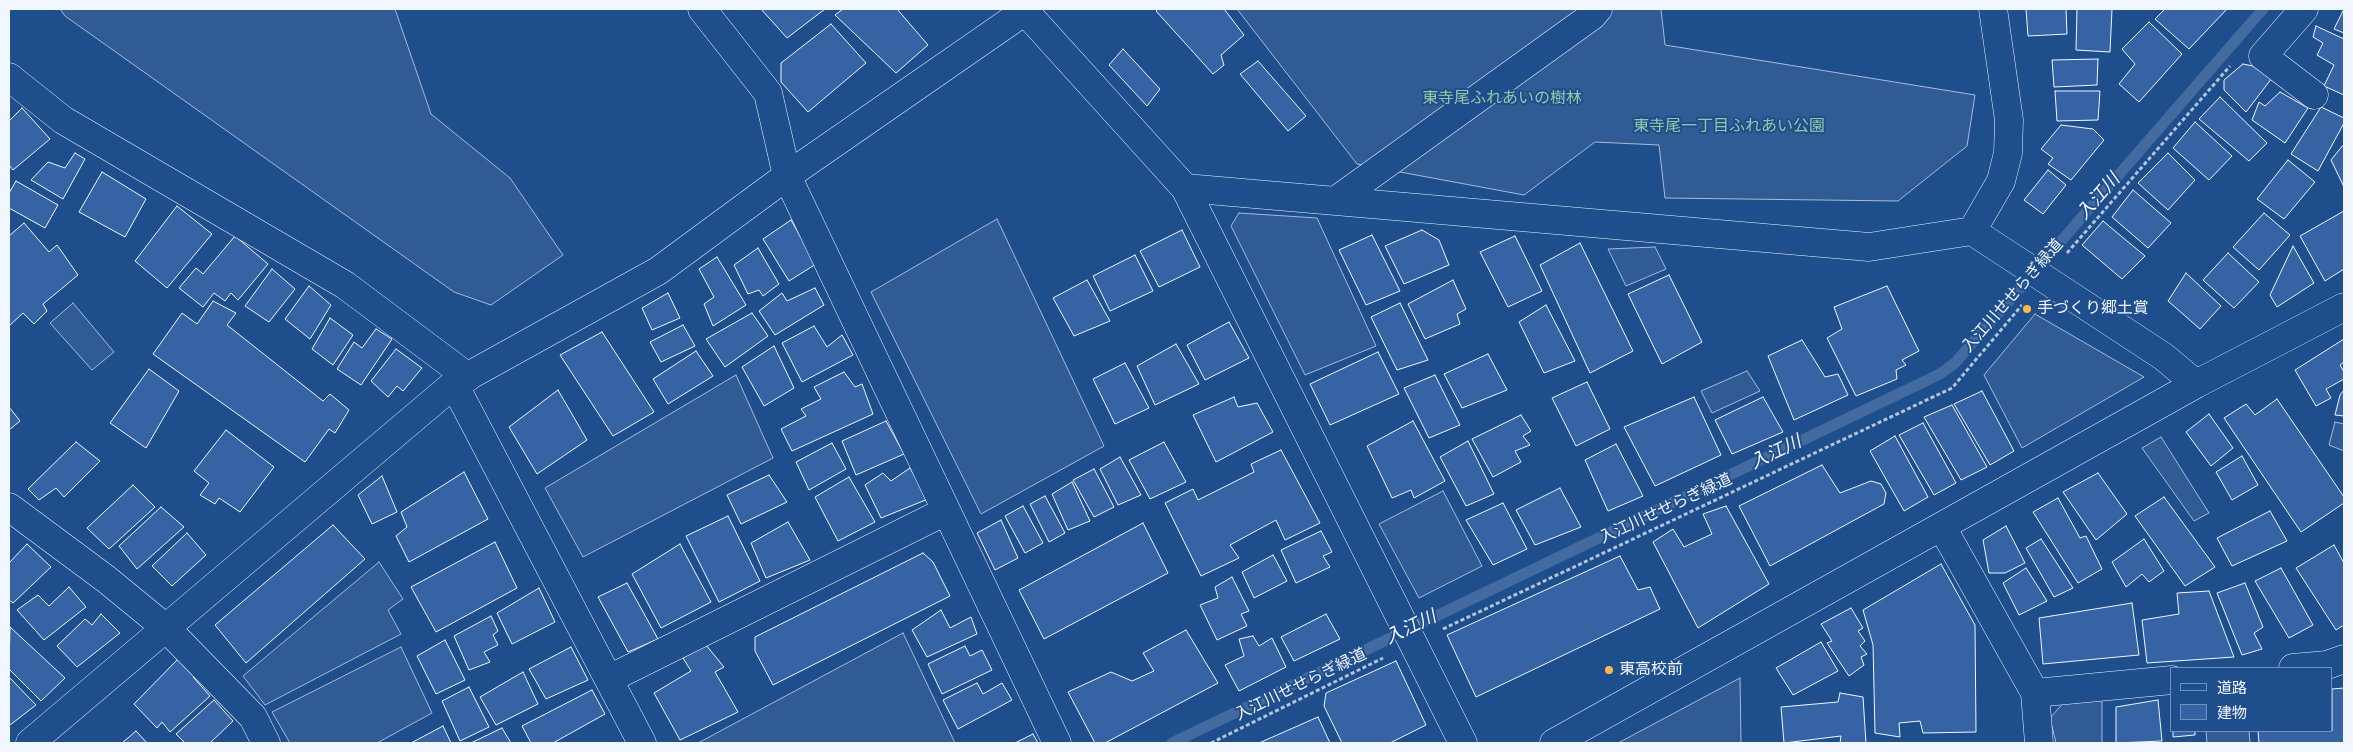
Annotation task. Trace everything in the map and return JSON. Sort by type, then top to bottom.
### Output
[{"type":"street","points":[[702,9],[768,93],[787,176],[1057,743]]},
{"type":"street","points":[[1335,201],[1592,16],[1598,9]]},
{"type":"street","points":[[1972,231],[2002,181],[2008,153],[2009,120],[1993,9]]},
{"type":"street","points":[[2304,9],[2263,56],[2314,95]]},
{"type":"street","points":[[30,743],[461,381],[658,270],[787,176],[1024,10],[1185,188],[1463,743]]},
{"type":"street","points":[[9,76],[63,120],[345,285],[461,381],[642,743]]},
{"type":"street","points":[[1185,188],[1869,247],[1972,231],[2164,357],[2196,384]]},
{"type":"street","points":[[1554,743],[2196,384],[2344,307]]},
{"type":"street","points":[[9,507],[106,579],[167,629],[253,717],[266,743]]},
{"type":"street","points":[[609,679],[946,511]]},
{"type":"street","points":[[1942,527],[2036,693],[2038,743]]},
{"type":"street","points":[[2304,667],[2327,665],[2344,659]]},
{"type":"street","points":[[2036,693],[2170,680]]},
{"type":"path","name":"入江川せせらぎ緑道","points":[[1210,743],[1413,644],[1952,388],[2044,279],[2234,61]]},
{"type":"shaded area","points":[[60,9],[395,9],[431,114],[510,178],[563,255],[491,305],[454,292],[65,16]]},
{"type":"shaded area","points":[[1237,9],[1661,9],[1665,45],[1975,95],[1967,146],[1898,201],[1665,198],[1659,145],[1595,142],[1524,195],[1357,164]]},
{"type":"shaded area","points":[[1239,213],[1317,218],[1376,346],[1305,375],[1231,226]]},
{"type":"shaded area","points":[[997,219],[1104,446],[981,514],[871,292]]},
{"type":"shaded area","points":[[1655,247],[1666,269],[1626,286],[1608,249]]},
{"type":"shaded area","points":[[73,303],[114,352],[92,370],[50,323]]},
{"type":"shaded area","points":[[2035,314],[2144,377],[2022,448],[1984,375]]},
{"type":"shaded area","points":[[1747,371],[1760,391],[1712,413],[1701,391]]},
{"type":"shaded area","points":[[736,375],[773,458],[583,557],[545,488]]},
{"type":"shaded area","points":[[2335,422],[2344,424],[2344,451],[2329,445]]},
{"type":"shaded area","points":[[2161,437],[2209,513],[2194,521],[2142,448]]},
{"type":"shaded area","points":[[1443,491],[1482,566],[1419,598],[1379,524]]},
{"type":"shaded area","points":[[379,562],[403,599],[388,610],[401,634],[265,705],[243,676]]},
{"type":"shaded area","points":[[903,633],[955,743],[698,743]]},
{"type":"shaded area","points":[[401,647],[432,713],[377,743],[290,743],[272,712]]},
{"type":"shaded area","points":[[1740,678],[1741,743],[1618,743]]},
{"type":"shaded area","points":[[2102,699],[2102,743],[2056,743],[2050,718],[2065,701]]},
{"type":"shaded area","points":[[2206,732],[2249,732],[2250,743],[2207,743]]},
{"type":"building","points":[[761,9],[825,9],[787,38]]},
{"type":"building","points":[[843,9],[897,9],[928,45],[896,73],[835,15]]},
{"type":"building","points":[[1158,9],[1224,9],[1244,35],[1221,55],[1224,65],[1213,74],[1156,11]]},
{"type":"building","points":[[2026,9],[2066,9],[2067,34],[2028,36]]},
{"type":"building","points":[[2077,9],[2112,9],[2110,52],[2076,50]]},
{"type":"building","points":[[2165,9],[2227,9],[2189,49],[2155,19]]},
{"type":"building","points":[[2344,9],[2344,33],[2334,29]]},
{"type":"building","points":[[2149,22],[2182,54],[2139,102],[2119,84],[2135,64],[2122,49]]},
{"type":"building","points":[[831,24],[866,63],[808,112],[781,82],[781,63]]},
{"type":"building","points":[[2316,26],[2344,39],[2344,95],[2324,86],[2334,65],[2317,55],[2323,43],[2313,37]]},
{"type":"building","points":[[1123,49],[1160,89],[1147,106],[1109,65]]},
{"type":"building","points":[[2098,59],[2097,85],[2054,87],[2052,60]]},
{"type":"building","points":[[1258,61],[1306,116],[1288,131],[1240,74]]},
{"type":"building","points":[[2243,64],[2253,66],[2272,78],[2246,112],[2224,90],[2224,80]]},
{"type":"building","points":[[2055,91],[2100,91],[2098,120],[2057,121]]},
{"type":"building","points":[[2280,92],[2308,108],[2285,143],[2252,120],[2259,102],[2265,106]]},
{"type":"building","points":[[2220,97],[2267,143],[2249,161],[2199,119]]},
{"type":"building","points":[[2321,107],[2344,118],[2344,123],[2318,171],[2291,154]]},
{"type":"building","points":[[22,108],[50,139],[13,170],[9,165],[9,121]]},
{"type":"building","points":[[2195,122],[2232,156],[2209,180],[2173,148]]},
{"type":"building","points":[[2061,125],[2093,129],[2104,140],[2071,180],[2048,164],[2053,158],[2041,149]]},
{"type":"building","points":[[2344,144],[2344,187],[2331,160]]},
{"type":"building","points":[[75,153],[85,159],[63,199],[31,180],[48,162],[65,168]]},
{"type":"building","points":[[2168,153],[2195,180],[2168,210],[2138,183]]},
{"type":"building","points":[[2288,160],[2315,182],[2284,219],[2257,199]]},
{"type":"building","points":[[2048,170],[2066,185],[2043,214],[2024,200]]},
{"type":"building","points":[[102,172],[146,199],[125,237],[79,212]]},
{"type":"building","points":[[16,181],[58,205],[45,228],[9,208],[9,193]]},
{"type":"building","points":[[2133,190],[2171,223],[2148,248],[2112,217]]},
{"type":"building","points":[[177,206],[212,234],[167,288],[135,261]]},
{"type":"building","points":[[2344,211],[2344,269],[2325,281],[2300,236]]},
{"type":"building","points":[[2264,213],[2290,235],[2259,270],[2233,247]]},
{"type":"building","points":[[791,220],[816,264],[789,281],[763,239]]},
{"type":"building","points":[[2103,221],[2145,256],[2122,279],[2082,245]]},
{"type":"building","points":[[24,223],[49,252],[57,245],[78,275],[43,304],[47,311],[34,324],[23,313],[9,326],[9,236]]},
{"type":"building","points":[[1182,230],[1200,267],[1159,287],[1140,251]]},
{"type":"building","points":[[1422,230],[1439,240],[1449,265],[1404,284],[1385,246]]},
{"type":"building","points":[[1372,235],[1400,291],[1366,305],[1339,250]]},
{"type":"building","points":[[235,236],[268,264],[238,300],[231,293],[225,301],[214,293],[203,307],[179,288],[196,268],[203,274]]},
{"type":"building","points":[[1515,236],[1542,291],[1508,307],[1480,252]]},
{"type":"building","points":[[1580,243],[1633,351],[1590,373],[1540,265]]},
{"type":"building","points":[[2293,246],[2314,283],[2277,307],[2270,295]]},
{"type":"building","points":[[758,248],[779,284],[763,296],[759,290],[748,294],[734,265]]},
{"type":"building","points":[[2228,253],[2259,282],[2234,308],[2203,280]]},
{"type":"building","points":[[1135,255],[1153,291],[1110,311],[1093,276]]},
{"type":"building","points":[[717,257],[746,305],[713,326],[704,304],[714,297],[699,269]]},
{"type":"building","points":[[272,269],[295,289],[269,322],[245,306]]},
{"type":"building","points":[[2186,273],[2221,306],[2200,329],[2168,301]]},
{"type":"building","points":[[1669,275],[1702,342],[1662,364],[1628,294]]},
{"type":"building","points":[[1087,280],[1110,321],[1074,336],[1053,298]]},
{"type":"building","points":[[1453,280],[1466,309],[1457,314],[1460,324],[1425,339],[1408,304]]},
{"type":"building","points":[[309,286],[331,305],[310,339],[285,319]]},
{"type":"building","points":[[1887,286],[1919,351],[1902,360],[1906,365],[1896,370],[1897,379],[1856,396],[1827,338],[1842,329],[1834,307]]},
{"type":"building","points":[[815,288],[824,305],[775,335],[759,311],[782,293],[787,301]]},
{"type":"building","points":[[668,293],[680,318],[652,330],[642,308]]},
{"type":"building","points":[[213,301],[236,313],[227,325],[323,401],[330,394],[349,410],[335,433],[329,429],[305,462],[153,354],[182,313],[197,324]]},
{"type":"building","points":[[1400,303],[1428,360],[1397,370],[1371,317]]},
{"type":"building","points":[[1546,305],[1575,361],[1544,373],[1519,322]]},
{"type":"building","points":[[752,313],[768,336],[725,367],[706,339]]},
{"type":"building","points":[[330,318],[353,335],[333,365],[312,349]]},
{"type":"building","points":[[1229,322],[1249,358],[1205,380],[1187,345]]},
{"type":"building","points":[[683,325],[695,346],[661,362],[650,342]]},
{"type":"building","points":[[814,326],[827,347],[842,335],[853,355],[802,382],[782,343]]},
{"type":"building","points":[[376,329],[392,339],[361,385],[337,369],[354,342],[362,348]]},
{"type":"building","points":[[602,332],[654,412],[613,436],[560,355]]},
{"type":"building","points":[[2344,339],[2344,362],[2340,365],[2344,372],[2344,379],[2326,389],[2331,398],[2316,406],[2295,370]]},
{"type":"building","points":[[1802,340],[1825,377],[1838,374],[1848,395],[1794,420],[1768,356]]},
{"type":"building","points":[[1176,344],[1199,384],[1155,405],[1137,366]]},
{"type":"building","points":[[774,346],[794,388],[764,406],[742,367]]},
{"type":"building","points":[[396,349],[422,368],[403,391],[397,386],[388,397],[371,381]]},
{"type":"building","points":[[696,351],[713,376],[668,404],[653,379]]},
{"type":"building","points":[[1378,352],[1399,394],[1330,425],[1310,384]]},
{"type":"building","points":[[1488,354],[1507,390],[1462,408],[1444,374]]},
{"type":"building","points":[[1125,363],[1149,408],[1115,424],[1093,379]]},
{"type":"building","points":[[149,369],[179,391],[146,448],[110,423]]},
{"type":"building","points":[[844,372],[855,387],[862,384],[873,414],[792,451],[781,429],[806,416],[801,409],[821,399],[814,387]]},
{"type":"building","points":[[1435,375],[1460,425],[1429,438],[1404,388]]},
{"type":"building","points":[[1587,382],[1610,429],[1576,446],[1552,398]]},
{"type":"building","points":[[558,390],[587,440],[537,474],[509,427]]},
{"type":"building","points":[[2344,390],[2344,416],[2335,415],[2340,395]]},
{"type":"building","points":[[1982,391],[2014,451],[1990,465],[1954,404]]},
{"type":"building","points":[[1234,397],[1238,407],[1257,403],[1273,432],[1216,462],[1193,415]]},
{"type":"building","points":[[1694,397],[1721,455],[1655,486],[1624,427]]},
{"type":"building","points":[[1763,397],[1783,432],[1732,454],[1715,420]]},
{"type":"building","points":[[2277,399],[2344,497],[2344,503],[2301,532],[2224,418],[2246,404],[2255,415]]},
{"type":"building","points":[[1952,405],[1987,467],[1961,480],[1924,417]]},
{"type":"building","points":[[9,407],[20,421],[9,430]]},
{"type":"building","points":[[2209,414],[2233,448],[2211,466],[2186,432]]},
{"type":"building","points":[[1521,415],[1531,431],[1523,436],[1530,445],[1515,451],[1521,462],[1493,477],[1472,439]]},
{"type":"building","points":[[886,421],[904,454],[856,475],[842,441]]},
{"type":"building","points":[[1413,421],[1445,481],[1414,498],[1411,490],[1392,498],[1367,446]]},
{"type":"building","points":[[1923,423],[1956,483],[1934,495],[1899,435]]},
{"type":"building","points":[[226,430],[274,467],[240,512],[219,498],[215,504],[200,495],[209,483],[194,471]]},
{"type":"building","points":[[1895,436],[1928,497],[1904,511],[1870,451]]},
{"type":"building","points":[[1468,441],[1494,494],[1466,506],[1440,457]]},
{"type":"building","points":[[76,442],[100,461],[64,497],[56,488],[39,500],[28,489]]},
{"type":"building","points":[[1164,442],[1186,482],[1150,499],[1129,460]]},
{"type":"building","points":[[832,443],[846,469],[809,490],[796,462]]},
{"type":"building","points":[[1616,444],[1643,496],[1608,511],[1585,460]]},
{"type":"building","points":[[1281,450],[1320,523],[1285,540],[1276,520],[1230,545],[1239,558],[1201,576],[1165,503],[1193,489],[1198,500],[1254,472],[1251,464]]},
{"type":"building","points":[[2242,456],[2258,485],[2232,500],[2216,472]]},
{"type":"building","points":[[1120,457],[1141,495],[1118,505],[1100,469]]},
{"type":"building","points":[[1822,465],[1840,493],[1871,481],[1881,484],[1886,493],[1884,504],[1770,566],[1739,506]]},
{"type":"building","points":[[910,468],[928,499],[881,518],[865,485],[883,473],[891,481]]},
{"type":"building","points":[[1094,469],[1114,507],[1094,517],[1073,480]]},
{"type":"building","points":[[464,472],[488,519],[409,562],[396,536],[407,527],[401,512]]},
{"type":"building","points":[[2098,473],[2127,514],[2096,540],[2063,492]]},
{"type":"building","points":[[769,475],[787,502],[741,524],[727,495]]},
{"type":"building","points":[[382,476],[397,512],[372,524],[358,495]]},
{"type":"building","points":[[849,477],[875,522],[838,541],[815,497]]},
{"type":"building","points":[[1072,482],[1090,521],[1068,530],[1052,494]]},
{"type":"building","points":[[133,485],[155,507],[109,549],[87,528]]},
{"type":"building","points":[[1560,488],[1581,527],[1535,545],[1516,510]]},
{"type":"building","points":[[1045,496],[1065,533],[1049,542],[1030,504]]},
{"type":"building","points":[[2164,497],[2215,567],[2185,586],[2135,516]]},
{"type":"building","points":[[2058,498],[2080,538],[2086,536],[2102,569],[2078,583],[2033,512]]},
{"type":"building","points":[[1503,503],[1527,549],[1493,565],[1466,520]]},
{"type":"building","points":[[1023,506],[1043,543],[1025,553],[1005,516]]},
{"type":"building","points":[[1726,506],[1769,584],[1698,628],[1653,542],[1673,529],[1684,547],[1712,534],[1703,514]]},
{"type":"building","points":[[161,507],[184,527],[137,569],[119,546]]},
{"type":"building","points":[[2270,511],[2287,541],[2232,566],[2217,538]]},
{"type":"building","points":[[728,516],[760,581],[719,602],[686,536]]},
{"type":"building","points":[[1001,520],[1018,558],[995,570],[977,533]]},
{"type":"building","points":[[788,522],[810,560],[766,578],[751,543]]},
{"type":"building","points":[[1143,523],[1168,573],[1044,639],[1019,590]]},
{"type":"building","points":[[333,525],[365,559],[246,663],[215,625]]},
{"type":"building","points":[[2006,526],[2025,563],[2005,573],[1989,573],[1983,540]]},
{"type":"building","points":[[1321,531],[1332,552],[1323,556],[1330,567],[1296,583],[1281,550]]},
{"type":"building","points":[[187,533],[206,555],[172,586],[152,566]]},
{"type":"building","points":[[2041,539],[2073,588],[2054,597],[2026,548]]},
{"type":"building","points":[[2144,539],[2164,571],[2149,582],[2142,574],[2126,587],[2112,562]]},
{"type":"building","points":[[495,542],[517,588],[436,632],[411,587]]},
{"type":"building","points":[[27,544],[51,567],[13,603],[9,600],[9,563]]},
{"type":"building","points":[[680,544],[711,602],[661,628],[632,574]]},
{"type":"building","points":[[2334,545],[2344,563],[2344,625],[2336,630],[2296,568]]},
{"type":"building","points":[[923,553],[933,562],[950,596],[773,685],[755,651],[755,637]]},
{"type":"building","points":[[1273,555],[1287,581],[1254,598],[1242,572]]},
{"type":"building","points":[[1620,556],[1638,590],[1650,587],[1660,609],[1476,697],[1447,635]]},
{"type":"building","points":[[1941,564],[1975,625],[1976,732],[1923,733],[1920,721],[1899,723],[1900,737],[1875,733],[1873,645],[1863,610]]},
{"type":"building","points":[[2026,568],[2047,601],[2019,615],[2003,583]]},
{"type":"building","points":[[2281,568],[2313,625],[2289,638],[2255,581]]},
{"type":"building","points":[[1232,577],[1249,611],[1241,614],[1247,626],[1217,640],[1200,605],[1218,598],[1215,587]]},
{"type":"building","points":[[627,583],[658,639],[628,652],[598,597]]},
{"type":"building","points":[[2245,583],[2263,627],[2254,633],[2262,649],[2242,655],[2217,593]]},
{"type":"building","points":[[69,587],[86,607],[44,640],[17,610],[38,595],[49,606]]},
{"type":"building","points":[[539,588],[555,622],[512,644],[497,613]]},
{"type":"building","points":[[2209,591],[2234,657],[2147,663],[2142,620],[2179,614],[2177,593]]},
{"type":"building","points":[[2132,603],[2139,655],[2043,664],[2039,618]]},
{"type":"building","points":[[1851,608],[1863,628],[1858,631],[1865,641],[1860,646],[1867,654],[1861,657],[1864,665],[1849,676],[1827,643],[1832,641],[1821,624]]},
{"type":"building","points":[[941,610],[950,628],[971,617],[977,634],[927,657],[912,630]]},
{"type":"building","points":[[101,614],[120,633],[77,667],[57,646],[85,619],[92,625]]},
{"type":"building","points":[[1326,614],[1340,639],[1294,661],[1281,637]]},
{"type":"building","points":[[491,616],[498,631],[493,635],[498,645],[484,652],[490,662],[469,670],[454,636]]},
{"type":"building","points":[[10,627],[65,678],[41,701],[9,669]]},
{"type":"building","points":[[1186,630],[1218,683],[1105,743],[1095,743],[1068,692],[1111,672],[1132,681],[1154,671],[1143,653]]},
{"type":"building","points":[[1253,636],[1259,646],[1272,638],[1286,667],[1239,691],[1225,665],[1244,656],[1239,639]]},
{"type":"building","points":[[445,640],[465,680],[436,694],[417,656]]},
{"type":"building","points":[[1821,642],[1838,671],[1793,695],[1776,668]]},
{"type":"building","points":[[706,645],[724,667],[715,672],[738,712],[680,740],[654,693],[691,671],[683,658]]},
{"type":"building","points":[[965,646],[970,656],[982,650],[992,670],[942,694],[928,664]]},
{"type":"building","points":[[571,647],[588,680],[546,699],[529,669]]},
{"type":"building","points":[[181,656],[198,673],[193,677],[210,696],[170,732],[162,722],[157,728],[134,704]]},
{"type":"building","points":[[1396,661],[1426,725],[1390,743],[1342,743],[1324,706],[1326,693]]},
{"type":"building","points":[[523,672],[538,704],[496,725],[480,697]]},
{"type":"building","points":[[9,677],[36,705],[10,725],[9,724]]},
{"type":"building","points":[[977,683],[983,694],[1002,683],[1012,700],[958,729],[943,700]]},
{"type":"building","points":[[469,687],[489,727],[460,741],[442,701]]},
{"type":"building","points":[[2344,688],[2344,743],[2259,743],[2258,732],[2333,732],[2333,689]]},
{"type":"building","points":[[592,690],[605,714],[553,743],[531,743],[522,726]]},
{"type":"building","points":[[1840,693],[1863,697],[1866,743],[1840,743],[1841,736],[1784,743],[1781,707],[1838,702]]},
{"type":"building","points":[[214,700],[233,721],[210,743],[185,743],[176,734]]},
{"type":"building","points":[[2158,700],[2162,741],[2116,743],[2116,707]]},
{"type":"building","points":[[1318,717],[1330,743],[1259,743]]},
{"type":"building","points":[[443,726],[451,743],[411,743]]},
{"type":"building","points":[[502,728],[511,743],[471,743]]},
{"type":"building","points":[[136,731],[147,743],[122,743]]},
{"type":"building","points":[[2173,732],[2195,732],[2195,735],[2173,737]]},
{"type":"building","points":[[1033,734],[1038,743],[1015,743]]},
{"type":"waterway","name":"入江川","points":[[1172,743],[1940,374],[1955,363],[2263,9]]},
{"type":"place","name":"手づくり郷土賞","points":[[2027,309]]},
{"type":"place","name":"東高校前","points":[[1609,670]]},
{"type":"park label","name":"東寺尾ふれあいの樹林","points":[[1502,99]]},
{"type":"park label","name":"東寺尾一丁目ふれあい公園","points":[[1729,127]]}]
